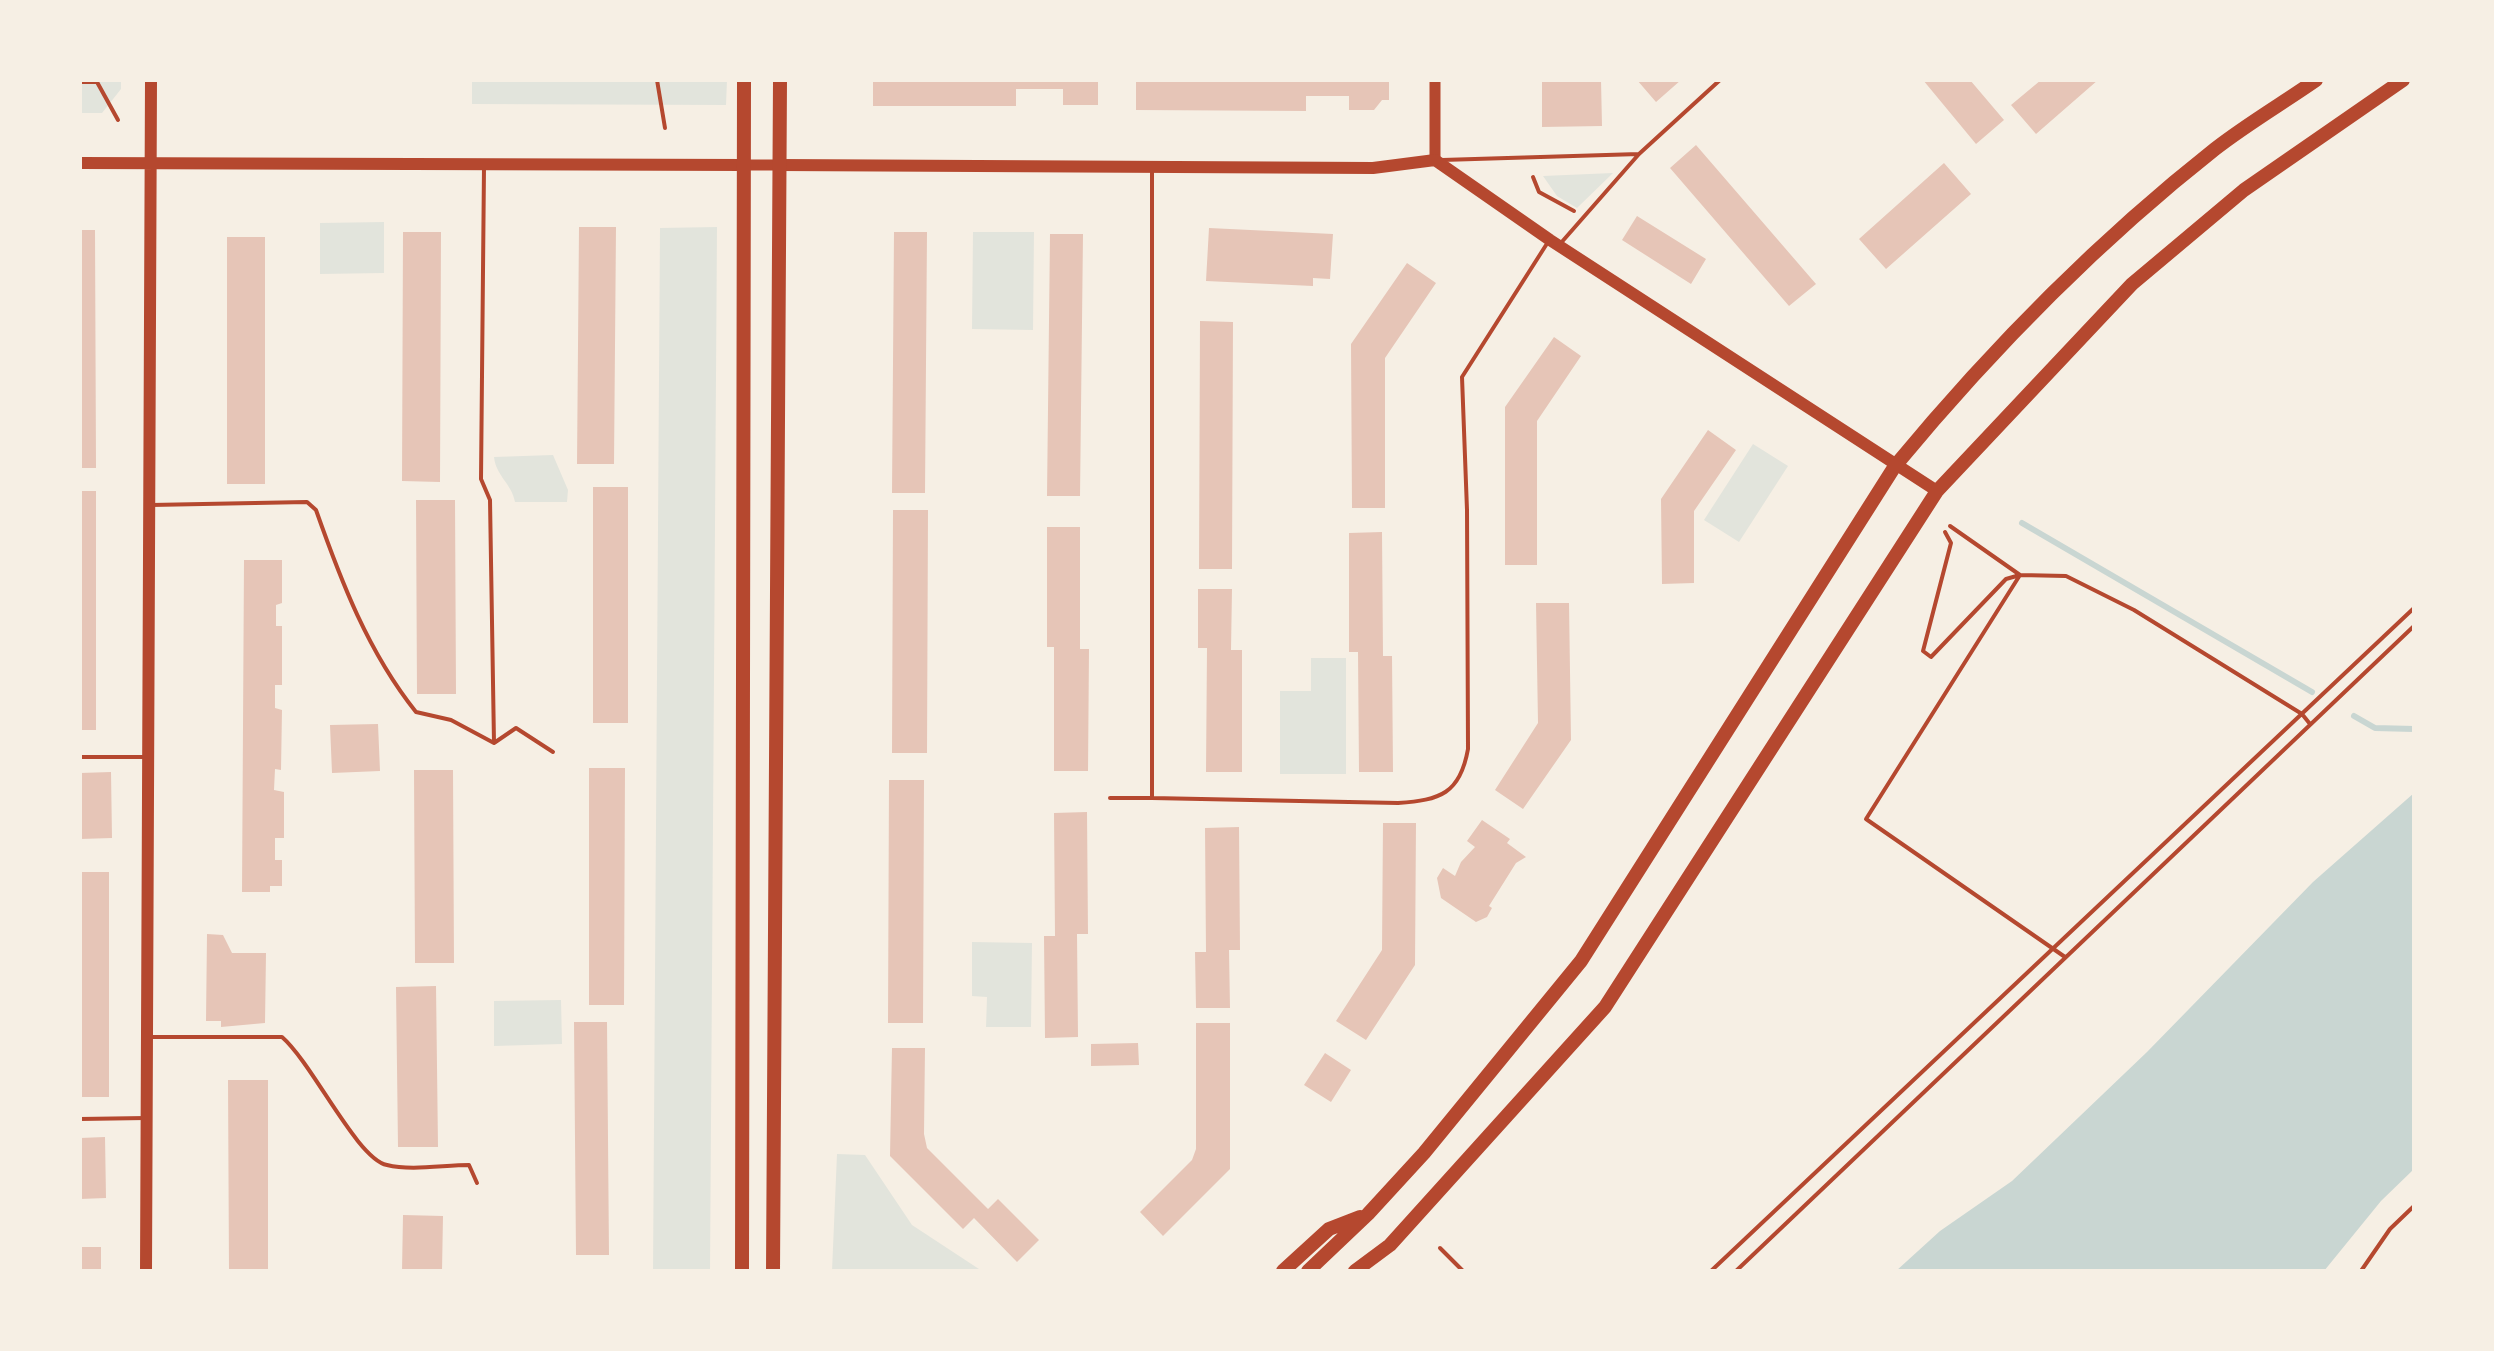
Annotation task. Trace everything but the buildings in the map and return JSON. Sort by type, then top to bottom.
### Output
[{"type":"main road","points":[[146,1271],[151,80]]},
{"type":"main road","points":[[742,1271],[744,80]]},
{"type":"main road","points":[[773,1271],[780,80]]},
{"type":"main road","points":[[1308,1271],[1368,1214],[1424,1153],[1581,961],[1895,466],[1942,410],[2095,250],[2217,148],[2316,80]]},
{"type":"main road","points":[[1374,1271],[1390,1245],[1605,1007],[1937,491],[2132,284],[2244,190],[2403,80]]},
{"type":"main road","points":[[779,165],[1373,168],[1435,160],[1554,243],[1937,491]]},
{"type":"main road","points":[[80,163],[744,165]]},
{"type":"main road","points":[[1283,1271],[1329,1229],[1368,1214]]},
{"type":"main road","points":[[1355,1271],[1390,1245]]},
{"type":"street","points":[[1435,80],[1435,160]]},
{"type":"street","points":[[744,165],[779,165]]},
{"type":"lane","points":[[1110,798],[1398,803],[1438,797],[1458,781],[1468,749],[1467,510],[1462,377],[1554,243],[1639,154],[1720,80]]},
{"type":"lane","points":[[1435,160],[1639,154]]},
{"type":"lane","points":[[484,164],[481,479],[490,500],[494,743]]},
{"type":"lane","points":[[1152,167],[1152,798]]},
{"type":"lane","points":[[149,505],[307,502],[316,510],[347,598],[406,700],[416,712],[451,720],[494,743]]},
{"type":"lane","points":[[494,743],[516,728],[553,752]]},
{"type":"lane","points":[[80,757],[148,757]]},
{"type":"lane","points":[[147,1037],[282,1037],[300,1053],[355,1141],[371,1157],[387,1165],[469,1165],[477,1183]]},
{"type":"lane","points":[[80,1119],[146,1118]]},
{"type":"path","points":[[657,80],[665,128]]},
{"type":"path","points":[[80,82],[97,81],[118,120]]},
{"type":"path","points":[[1533,177],[1538,194],[1574,211]]},
{"type":"path","points":[[1950,526],[2020,575]]},
{"type":"path","points":[[1945,532],[1951,543],[1923,651],[1931,657],[2006,579],[2020,575],[2066,576],[2134,610],[2302,714],[2310,724]]},
{"type":"path","points":[[2020,575],[1866,819],[2065,957]]},
{"type":"path","points":[[1711,1271],[2414,608]]},
{"type":"path","points":[[1736,1271],[2414,626]]},
{"type":"path","points":[[2361,1271],[2390,1229],[2414,1206]]},
{"type":"path","points":[[1440,1248],[1463,1271]]},
{"type":"shaded area","points":[[80,80],[121,80],[121,89],[102,113],[80,113]]},
{"type":"shaded area","points":[[472,80],[727,80],[726,105],[472,104]]},
{"type":"shaded area","points":[[1613,173],[1577,208],[1557,196],[1543,176]]},
{"type":"shaded area","points":[[384,222],[384,273],[320,274],[320,223]]},
{"type":"shaded area","points":[[717,227],[710,1271],[653,1271],[660,228]]},
{"type":"shaded area","points":[[973,232],[1034,232],[1033,330],[972,329]]},
{"type":"shaded area","points":[[1753,444],[1788,466],[1739,542],[1704,520]]},
{"type":"shaded area","points":[[553,455],[568,490],[567,502],[515,502],[494,457]]},
{"type":"shaded area","points":[[1311,658],[1346,658],[1346,774],[1280,774],[1280,691],[1311,691]]},
{"type":"shaded area","points":[[2414,793],[2414,1169],[2381,1201],[2324,1271],[1896,1271],[1940,1231],[2012,1181],[2147,1052],[2313,882]]},
{"type":"shaded area","points":[[972,942],[1032,943],[1031,1027],[986,1027],[987,997],[972,996]]},
{"type":"shaded area","points":[[561,1000],[562,1044],[494,1046],[494,1001]]},
{"type":"shaded area","points":[[837,1154],[865,1155],[912,1225],[982,1271],[832,1271]]},
{"type":"waterway","points":[[2022,523],[2312,692]]},
{"type":"waterway","points":[[2354,716],[2375,728],[2414,729]]}]
